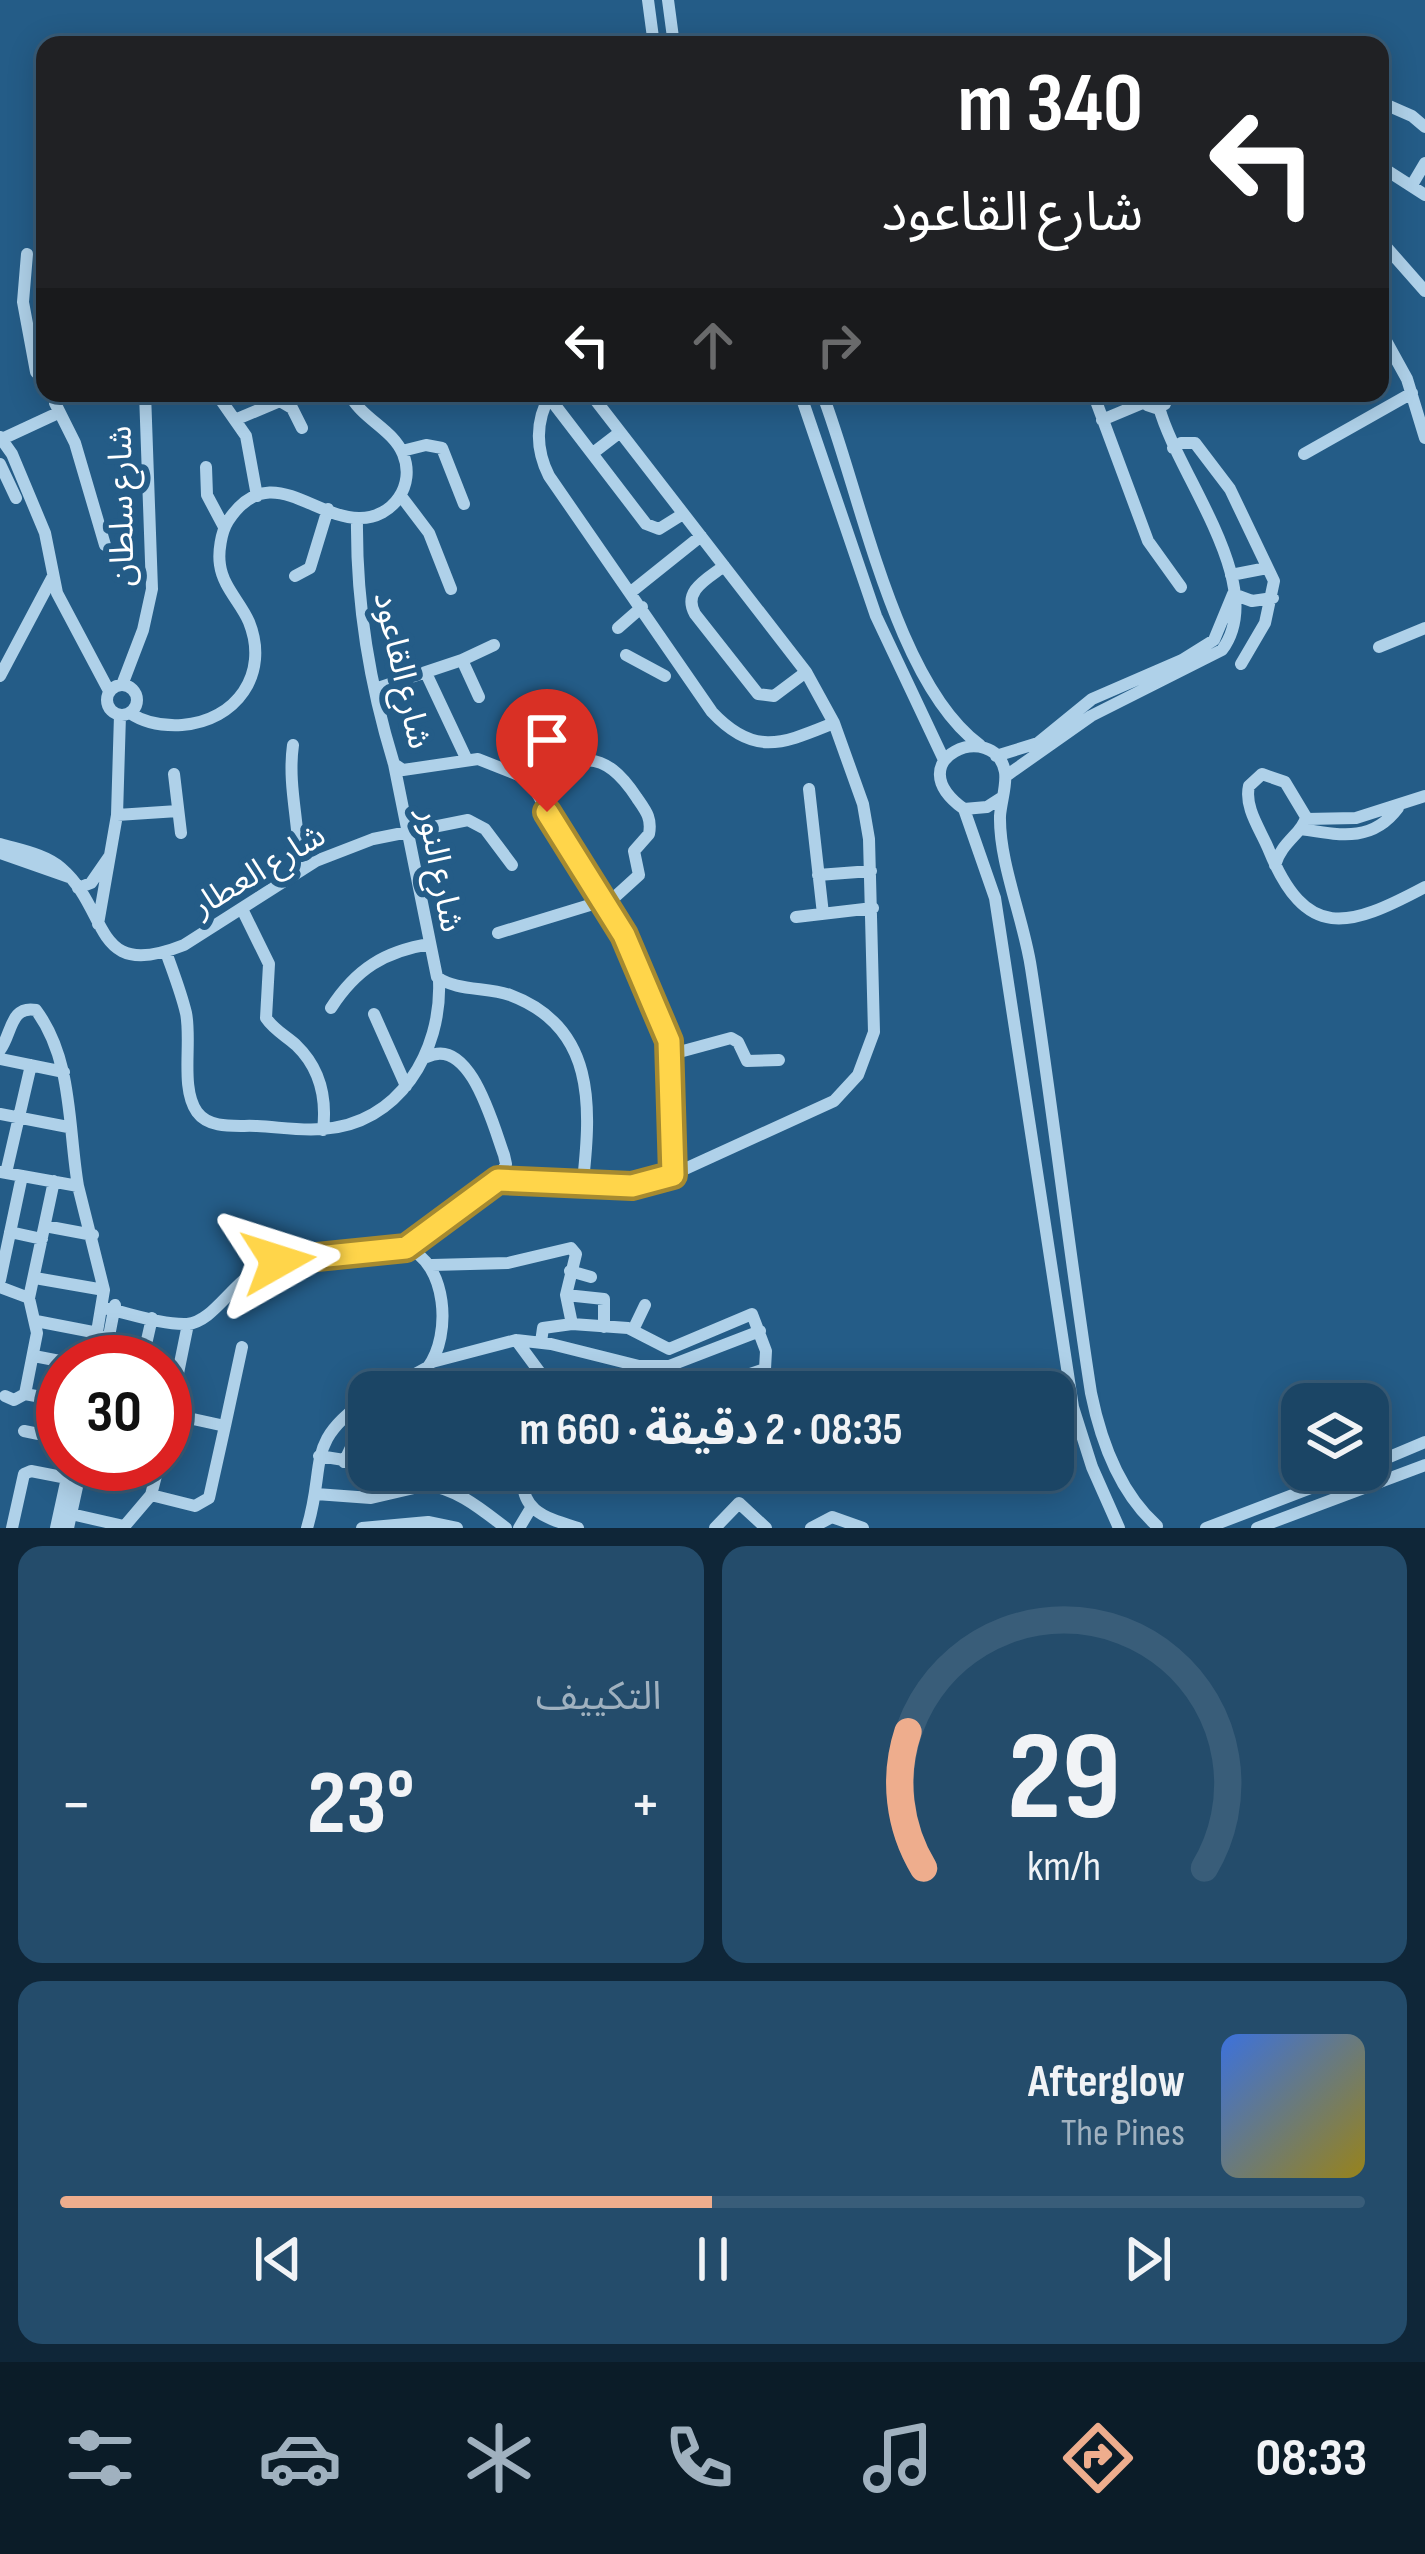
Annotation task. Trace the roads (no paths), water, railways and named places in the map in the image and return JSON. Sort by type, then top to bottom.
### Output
[{"type":"street","points":[[648,0],[653,36]]},
{"type":"street","points":[[668,0],[673,36]]},
{"type":"street","points":[[1389,106],[1425,127]]},
{"type":"street","points":[[1412,185],[1425,163]]},
{"type":"street","points":[[1389,171],[1425,195]]},
{"type":"street","points":[[1389,250],[1425,291]]},
{"type":"street","points":[[27,254],[23,302],[36,372]]},
{"type":"street","points":[[1389,348],[1412,393],[1425,438]]},
{"type":"street","points":[[1304,454],[1412,393]]},
{"type":"street","points":[[57,402],[58,413],[73,436],[105,545]]},
{"type":"street","name":"شارع سلطان","points":[[116,688],[142,629],[152,589],[145,402]]},
{"type":"street","points":[[224,402],[237,418],[249,446],[257,496]]},
{"type":"street","points":[[237,418],[275,402]]},
{"type":"street","points":[[283,402],[292,408],[302,428]]},
{"type":"street","points":[[116,688],[108,706],[166,726],[197,723],[230,709],[249,684],[256,642],[220,567],[224,527],[235,513],[257,496],[285,493],[357,519],[377,514],[401,496],[407,478],[402,452],[354,402]]},
{"type":"street","points":[[548,402],[538,430],[544,466],[712,712],[747,739],[783,742],[834,723]]},
{"type":"street","points":[[555,402],[650,527],[664,527],[683,514]]},
{"type":"street","points":[[498,1180],[632,1186],[673,1175],[814,1112],[851,1085],[868,1055],[874,1032],[873,908],[863,804],[834,723],[806,672],[597,402]]},
{"type":"street","points":[[803,402],[876,616],[944,760]]},
{"type":"street","points":[[825,402],[907,635],[947,715],[996,755],[1006,776],[1000,832],[1040,1027],[1097,1419],[1126,1492],[1161,1527]]},
{"type":"street","points":[[1096,402],[1148,542],[1181,587]]},
{"type":"street","points":[[1102,420],[1136,402]]},
{"type":"street","points":[[1006,776],[1145,681],[1218,645],[1233,594],[1231,575],[1209,515],[1172,448],[1160,407],[1151,402]]},
{"type":"street","points":[[1160,407],[1166,402]]},
{"type":"street","points":[[58,413],[1,438],[45,533],[52,578],[116,688],[135,694],[136,704],[125,714],[117,815],[98,924]]},
{"type":"street","points":[[593,453],[619,433]]},
{"type":"street","points":[[1172,448],[1190,442],[1206,454],[1231,489],[1274,580],[1260,634],[1241,664]]},
{"type":"street","points":[[402,452],[426,445],[442,448],[464,504]]},
{"type":"street","points":[[0,464],[16,498]]},
{"type":"street","points":[[206,467],[207,495],[224,527]]},
{"type":"street","points":[[401,496],[429,533],[451,589]]},
{"type":"street","points":[[295,576],[310,568],[328,509]]},
{"type":"street","name":"شارع القاعود","points":[[357,519],[358,603],[394,764],[404,770],[478,759],[528,782]]},
{"type":"street","points":[[631,592],[700,536]]},
{"type":"street","points":[[724,566],[692,592],[690,604],[742,675],[758,694],[768,697],[806,672]]},
{"type":"street","points":[[1231,575],[1267,568]]},
{"type":"street","points":[[0,676],[52,578]]},
{"type":"street","points":[[1233,594],[1252,601],[1273,598]]},
{"type":"street","points":[[618,628],[642,607]]},
{"type":"street","points":[[1379,647],[1425,628]]},
{"type":"street","points":[[375,689],[462,660],[494,644]]},
{"type":"street","points":[[626,655],[663,682],[674,655]]},
{"type":"street","points":[[462,660],[478,697]]},
{"type":"street","points":[[427,673],[466,758]]},
{"type":"street","points":[[996,755],[1038,743],[1092,699],[1145,681]]},
{"type":"street","points":[[292,745],[290,788],[299,838],[299,872]]},
{"type":"street","points":[[981,746],[961,748],[944,760],[940,774],[942,785],[964,809],[994,898],[1073,1407],[1119,1528]]},
{"type":"street","points":[[498,933],[604,903],[639,875],[634,850],[649,834],[650,817],[622,776],[605,763],[582,760],[528,782],[604,903],[638,966],[672,1054],[673,1175]]},
{"type":"street","name":"شارع النور","points":[[394,764],[439,980],[511,996],[541,1012],[565,1037],[581,1067],[589,1100],[583,1181]]},
{"type":"street","points":[[174,774],[181,833]]},
{"type":"street","points":[[1300,827],[1285,782],[1272,775],[1258,776],[1247,795],[1275,865],[1294,898],[1308,909],[1333,919],[1376,912],[1425,887]]},
{"type":"street","points":[[809,789],[823,914]]},
{"type":"street","points":[[1261,832],[1277,836],[1300,827],[1342,836],[1366,833],[1384,824],[1399,807],[1425,796]]},
{"type":"street","points":[[964,809],[987,807],[1001,798]]},
{"type":"street","points":[[117,815],[178,811]]},
{"type":"street","name":"شارع العطار","points":[[98,924],[107,942],[119,952],[144,956],[166,952],[350,846],[455,821],[477,823],[512,865]]},
{"type":"street","points":[[1275,865],[1300,827]]},
{"type":"street","points":[[0,844],[53,862],[74,883],[98,924]]},
{"type":"street","points":[[0,854],[74,883],[91,884],[112,851]]},
{"type":"street","points":[[818,875],[871,871]]},
{"type":"street","points":[[994,898],[1016,895]]},
{"type":"street","points":[[796,917],[873,908]]},
{"type":"street","points":[[242,909],[268,964],[266,1018],[300,1049],[316,1072],[324,1100],[323,1130]]},
{"type":"street","points":[[331,1008],[344,987],[382,956],[430,944]]},
{"type":"street","points":[[166,952],[186,1016],[190,1090],[199,1115],[219,1124],[323,1130],[377,1111],[406,1086],[426,1058],[438,1020],[439,980]]},
{"type":"street","points":[[64,1072],[0,1054],[17,1014],[32,1009],[53,1038],[64,1072],[78,1186],[110,1309],[107,1335]]},
{"type":"street","points":[[374,1014],[406,1086]]},
{"type":"street","points":[[672,1054],[731,1038],[747,1061],[779,1060]]},
{"type":"street","points":[[406,1248],[498,1180],[505,1155],[473,1079],[451,1054],[426,1058]]},
{"type":"street","points":[[31,1065],[3,1172],[78,1186]]},
{"type":"street","points":[[0,1114],[68,1127]]},
{"type":"street","points":[[22,1176],[7,1212],[10,1232],[0,1284],[29,1298]]},
{"type":"street","points":[[25,1394],[36,1321],[29,1298],[54,1181]]},
{"type":"street","points":[[10,1232],[93,1235]]},
{"type":"street","points":[[110,1309],[188,1324],[215,1308],[251,1271],[269,1263],[406,1248],[421,1254],[437,1276],[440,1320],[432,1362]]},
{"type":"street","points":[[432,1265],[519,1262],[571,1248],[576,1254],[566,1295],[572,1324]]},
{"type":"street","points":[[570,1271],[591,1277]]},
{"type":"street","points":[[34,1278],[104,1290]]},
{"type":"street","points":[[1051,1280],[1075,1281]]},
{"type":"street","points":[[566,1295],[604,1299],[604,1327]]},
{"type":"street","points":[[633,1330],[645,1305]]},
{"type":"street","points":[[36,1321],[98,1333],[110,1309]]},
{"type":"street","points":[[541,1342],[543,1328],[572,1324],[633,1330],[669,1349],[749,1314],[760,1331],[767,1359],[761,1371]]},
{"type":"street","points":[[148,1335],[152,1318]]},
{"type":"street","points":[[186,1335],[188,1324]]},
{"type":"street","points":[[423,1371],[432,1362],[516,1340],[639,1366],[680,1364],[760,1331]]},
{"type":"street","points":[[516,1340],[539,1371]]},
{"type":"street","points":[[151,1495],[195,1506],[207,1501],[242,1347]]},
{"type":"street","points":[[638,1371],[639,1366]]},
{"type":"street","points":[[5,1396],[14,1400],[25,1394],[36,1396]]},
{"type":"street","points":[[307,1528],[319,1456],[332,1426],[348,1414]]},
{"type":"street","points":[[192,1419],[225,1426]]},
{"type":"street","points":[[332,1426],[348,1437]]},
{"type":"street","points":[[24,1431],[36,1433]]},
{"type":"street","points":[[1389,1457],[1425,1442]]},
{"type":"street","points":[[344,1462],[348,1454]]},
{"type":"street","points":[[319,1456],[348,1462]]},
{"type":"street","points":[[1255,1509],[1259,1527],[1425,1465]]},
{"type":"street","points":[[12,1528],[24,1474],[36,1471]]},
{"type":"street","points":[[56,1528],[64,1491]]},
{"type":"street","points":[[76,1491],[69,1521],[124,1527],[152,1491]]},
{"type":"street","points":[[316,1494],[355,1499],[399,1491]]},
{"type":"street","points":[[449,1491],[506,1528]]},
{"type":"street","points":[[523,1491],[531,1508],[545,1519],[578,1528]]},
{"type":"street","points":[[1206,1528],[1303,1491]]},
{"type":"street","points":[[374,1497],[378,1526]]},
{"type":"street","points":[[715,1528],[739,1503],[766,1528]]},
{"type":"street","points":[[519,1528],[531,1508]]},
{"type":"street","points":[[811,1528],[832,1517],[863,1528]]},
{"type":"street","points":[[362,1528],[445,1523],[457,1528]]},
{"type":"street","points":[[1140,1528],[1161,1527]]}]
